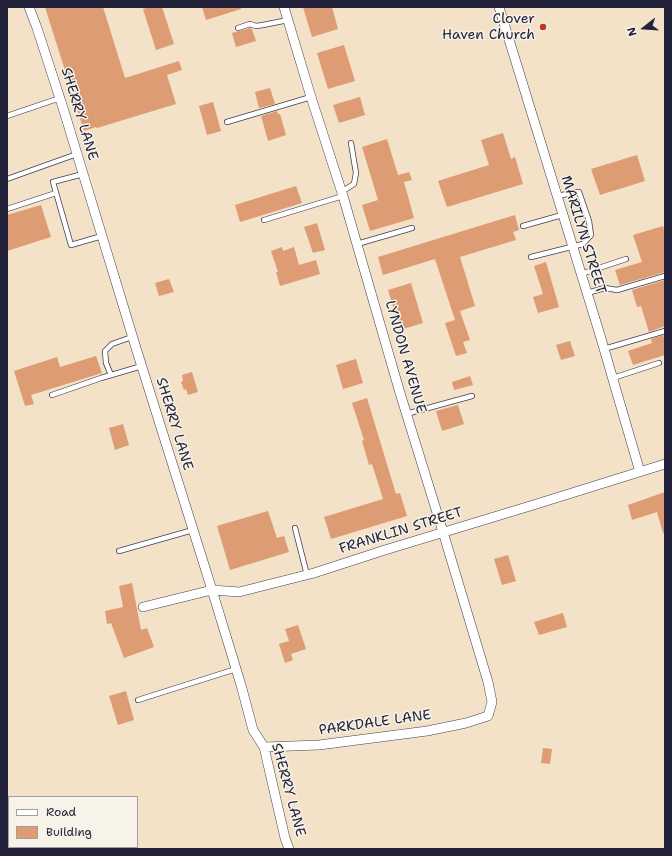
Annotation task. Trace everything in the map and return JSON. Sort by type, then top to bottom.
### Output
[{"type":"street","name":"SHERRY LANE","points":[[29,7],[60,98],[132,337],[212,590],[253,730],[264,747],[289,849]]},
{"type":"street","name":"LYNDON AVENUE","points":[[284,7],[342,193],[406,414],[488,682],[492,702],[488,716]]},
{"type":"street","name":"MARILYN STREET","points":[[499,7],[613,378],[640,472]]},
{"type":"street","name":"FRANKLIN STREET","points":[[143,607],[212,590],[239,592],[307,575],[665,464]]},
{"type":"street","name":"PARKDALE LANE","points":[[264,747],[319,745],[427,731],[466,723],[488,716]]},
{"type":"lane","points":[[238,28],[250,24],[256,26],[288,20]]},
{"type":"lane","points":[[227,122],[311,96]]},
{"type":"lane","points":[[7,116],[60,98]]},
{"type":"lane","points":[[264,220],[342,193],[354,184],[356,173],[351,143]]},
{"type":"lane","points":[[7,179],[77,154]]},
{"type":"lane","points":[[83,174],[53,182],[71,245],[102,236]]},
{"type":"lane","points":[[531,258],[583,244],[591,235],[589,221],[579,192],[556,196]]},
{"type":"lane","points":[[7,209],[56,194]]},
{"type":"lane","points":[[523,226],[562,215]]},
{"type":"lane","points":[[357,244],[412,228]]},
{"type":"lane","points":[[581,274],[626,259]]},
{"type":"lane","points":[[587,294],[605,288],[617,290],[665,276]]},
{"type":"lane","points":[[604,349],[665,331]]},
{"type":"lane","points":[[111,375],[106,363],[106,351],[112,344],[132,337]]},
{"type":"lane","points":[[613,378],[658,363]]},
{"type":"lane","points":[[52,395],[142,366]]},
{"type":"lane","points":[[406,414],[472,396]]},
{"type":"lane","points":[[295,528],[307,575]]},
{"type":"lane","points":[[119,551],[193,530]]},
{"type":"lane","points":[[138,700],[236,669]]},
{"type":"building","points":[[45,7],[103,7],[125,78],[179,61],[182,70],[167,75],[176,104],[84,131]]},
{"type":"building","points":[[150,7],[162,7],[174,44],[156,50],[143,9]]},
{"type":"building","points":[[202,7],[241,7],[241,9],[206,20]]},
{"type":"building","points":[[303,7],[332,7],[338,29],[312,37]]},
{"type":"building","points":[[250,28],[252,29],[256,41],[236,47],[232,33]]},
{"type":"building","points":[[344,45],[355,81],[328,89],[317,53]]},
{"type":"building","points":[[270,88],[275,104],[259,108],[255,92]]},
{"type":"building","points":[[360,97],[365,115],[339,123],[333,105]]},
{"type":"building","points":[[213,102],[221,131],[207,135],[199,106]]},
{"type":"building","points":[[277,111],[278,114],[280,114],[286,135],[268,141],[261,116]]},
{"type":"building","points":[[503,133],[511,159],[515,157],[523,184],[447,207],[438,181],[489,165],[481,140]]},
{"type":"building","points":[[387,139],[398,175],[409,172],[412,180],[404,182],[414,218],[370,231],[362,205],[378,200],[362,147]]},
{"type":"building","points":[[637,155],[645,181],[600,195],[591,169]]},
{"type":"building","points":[[296,186],[302,203],[240,222],[235,205]]},
{"type":"building","points":[[41,205],[51,237],[7,251],[7,215]]},
{"type":"building","points":[[515,215],[519,230],[513,232],[516,240],[460,257],[475,306],[460,311],[470,340],[463,342],[467,353],[456,356],[445,323],[455,320],[435,259],[383,275],[378,257]]},
{"type":"building","points":[[317,223],[325,250],[313,253],[304,227]]},
{"type":"building","points":[[663,226],[665,233],[665,272],[620,285],[615,270],[642,262],[633,235]]},
{"type":"building","points":[[282,247],[283,251],[294,247],[299,265],[316,260],[320,274],[280,286],[276,272],[278,272],[271,251]]},
{"type":"building","points":[[546,262],[559,307],[538,313],[533,297],[543,294],[534,266]]},
{"type":"building","points":[[169,279],[174,292],[159,296],[155,283]]},
{"type":"building","points":[[665,280],[665,326],[649,332],[641,306],[637,307],[632,290]]},
{"type":"building","points":[[411,283],[423,323],[400,330],[388,290]]},
{"type":"building","points":[[663,335],[665,341],[665,355],[633,365],[628,351],[652,343],[651,339]]},
{"type":"building","points":[[570,341],[575,356],[561,360],[556,345]]},
{"type":"building","points":[[96,356],[102,373],[31,395],[34,404],[25,406],[14,371],[57,357],[60,367]]},
{"type":"building","points":[[356,359],[363,383],[343,389],[336,365]]},
{"type":"building","points":[[192,372],[198,392],[188,395],[181,382],[183,381],[182,375]]},
{"type":"building","points":[[470,376],[473,385],[454,390],[452,382]]},
{"type":"building","points":[[367,398],[396,494],[400,493],[407,516],[331,539],[324,517],[383,499],[372,464],[369,465],[362,441],[364,440],[352,403]]},
{"type":"building","points":[[458,405],[464,424],[442,431],[436,411]]},
{"type":"building","points":[[123,424],[129,445],[115,450],[109,428]]},
{"type":"building","points":[[665,492],[665,533],[663,533],[657,512],[632,520],[628,505]]},
{"type":"building","points":[[268,511],[277,538],[284,536],[289,552],[230,570],[217,526]]},
{"type":"building","points":[[508,555],[516,581],[502,585],[494,559]]},
{"type":"building","points":[[132,583],[141,630],[147,628],[154,647],[124,658],[111,623],[107,624],[105,611],[123,607],[119,586]]},
{"type":"building","points":[[563,613],[567,627],[539,635],[534,622]]},
{"type":"building","points":[[298,625],[306,649],[291,654],[293,660],[285,663],[279,644],[289,641],[285,629]]},
{"type":"building","points":[[126,691],[134,720],[118,725],[109,696]]},
{"type":"building","points":[[543,748],[552,749],[550,764],[541,763]]},
{"type":"place","name":"Clover Haven Church","points":[[543,27]]}]
